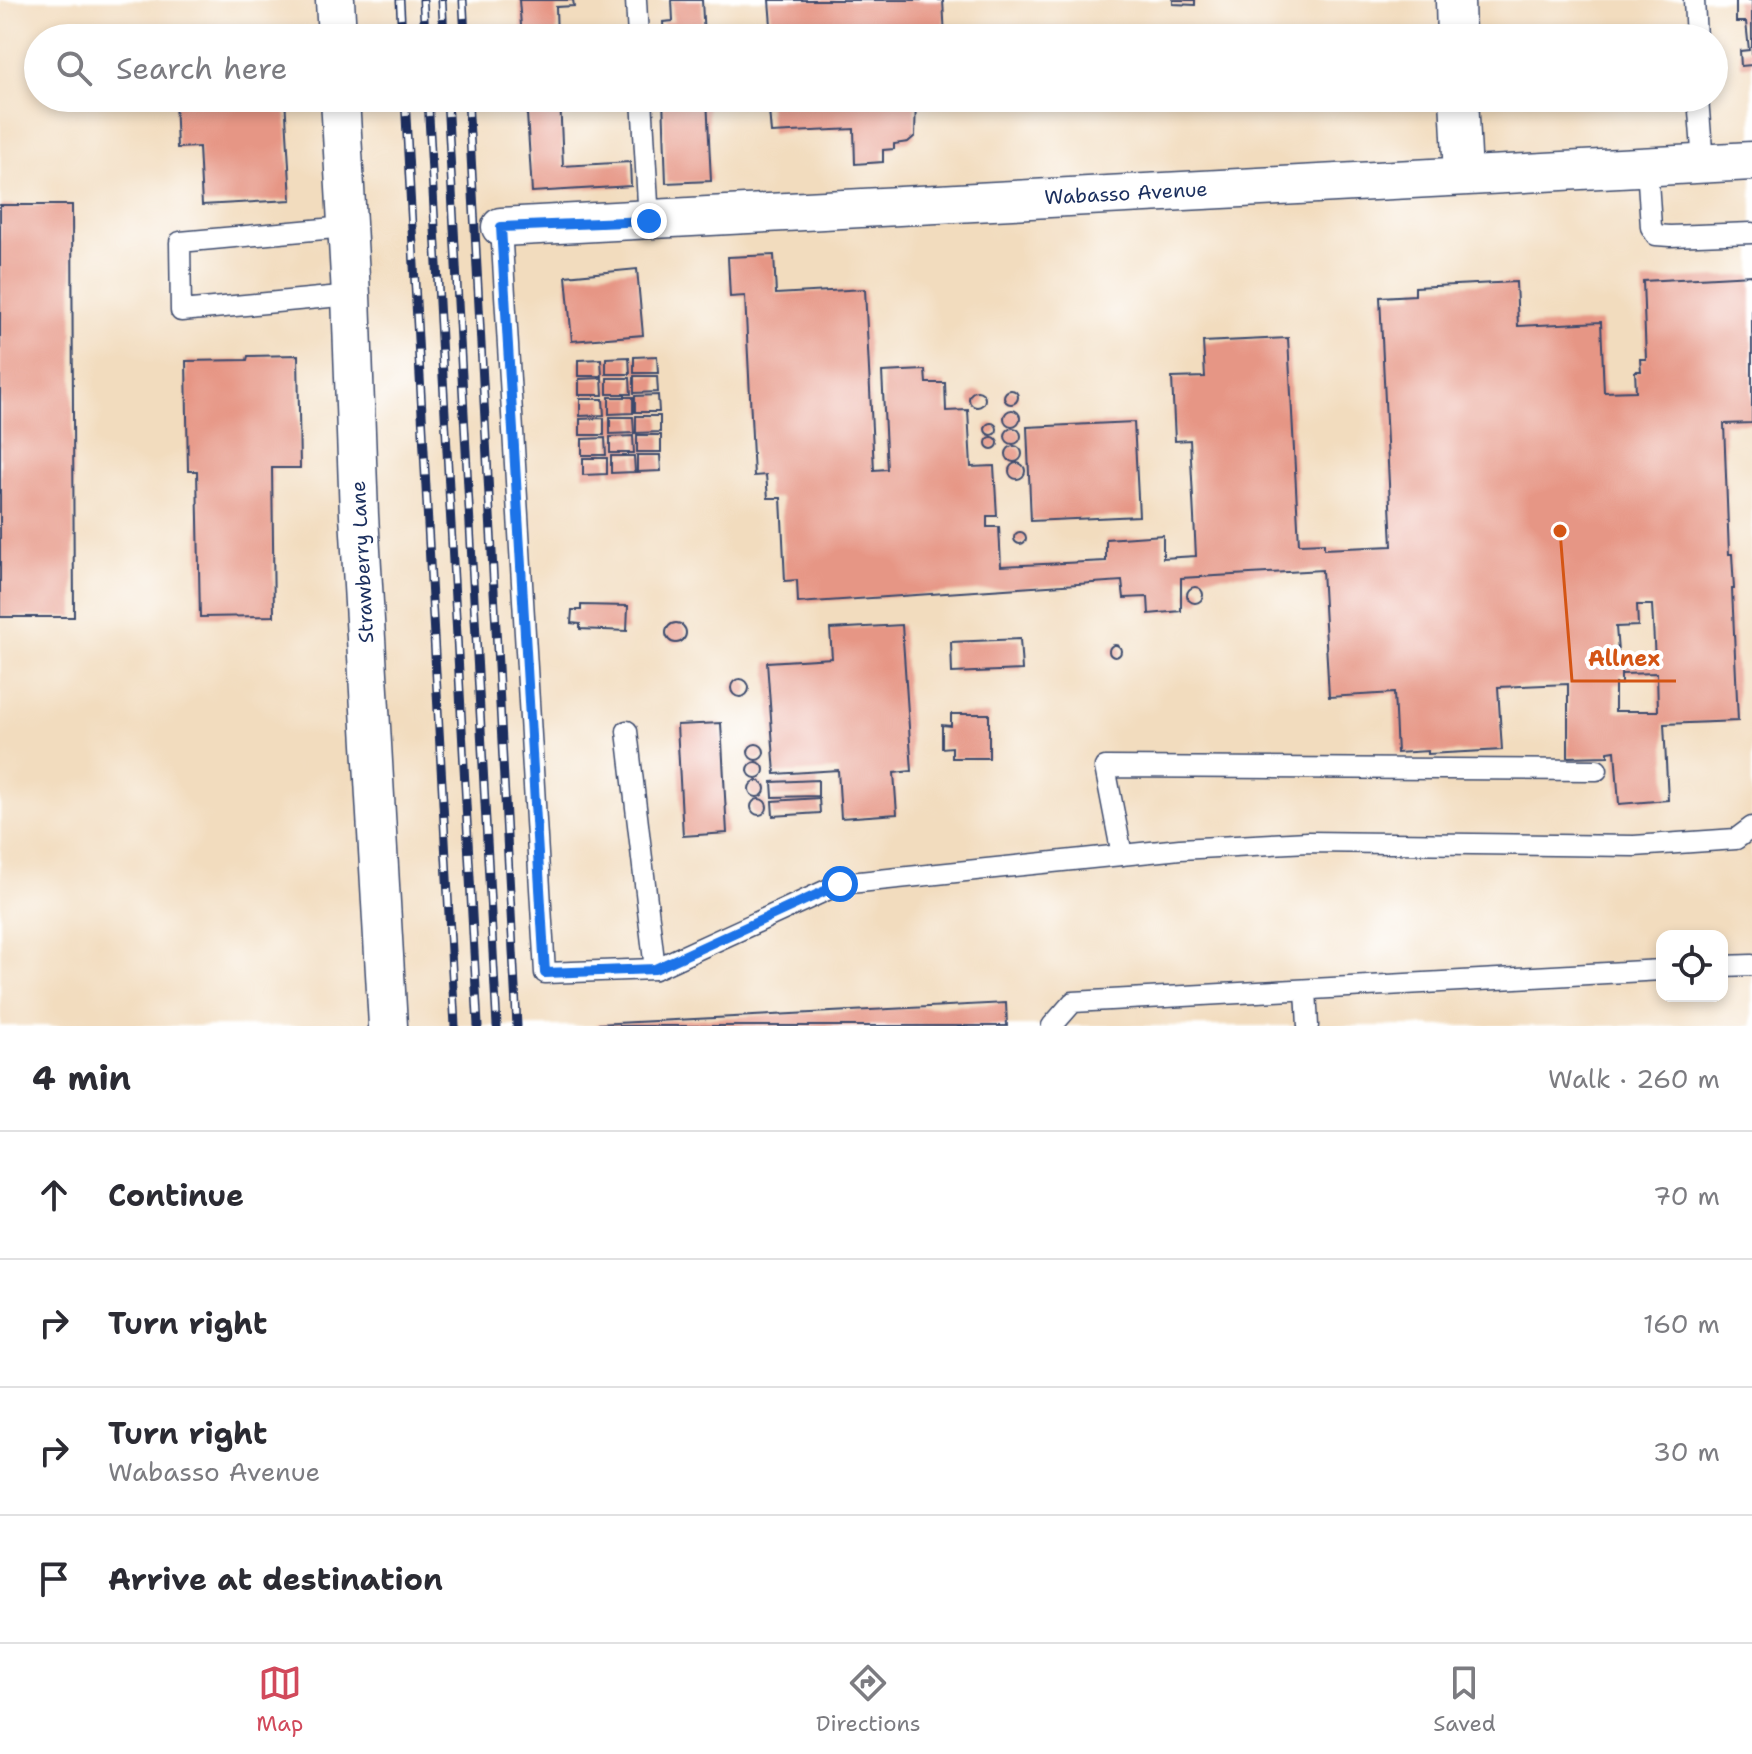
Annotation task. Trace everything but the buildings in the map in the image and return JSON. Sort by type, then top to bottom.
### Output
[{"type":"street","points":[[335,0],[336,24]]},
{"type":"street","points":[[1455,0],[1456,24]]},
{"type":"street","name":"Strawberry Lane","points":[[341,112],[359,515],[388,1026]]},
{"type":"street","points":[[1460,112],[1463,175]]},
{"type":"street","name":"Wabasso Avenue","points":[[501,227],[1752,161]]},
{"type":"lane","points":[[636,0],[637,24]]},
{"type":"lane","points":[[1694,0],[1695,24]]},
{"type":"lane","points":[[643,112],[649,221]]},
{"type":"lane","points":[[1699,112],[1703,163]]},
{"type":"lane","points":[[1647,166],[1651,227],[1656,235],[1752,233]]},
{"type":"lane","points":[[346,227],[180,242],[181,311],[351,295]]},
{"type":"lane","points":[[501,227],[545,973],[655,969],[840,884],[1180,849],[1308,842],[1634,846],[1736,839],[1752,827]]},
{"type":"lane","points":[[627,731],[655,969]]},
{"type":"lane","points":[[1122,855],[1105,767],[1597,770]]},
{"type":"lane","points":[[1728,966],[1752,965]]},
{"type":"lane","points":[[1052,1026],[1073,1002],[1656,970]]},
{"type":"lane","points":[[1306,990],[1308,1026]]},
{"type":"railway","points":[[400,0],[401,24]]},
{"type":"railway","points":[[423,0],[424,24]]},
{"type":"railway","points":[[442,0],[443,24]]},
{"type":"railway","points":[[463,0],[464,24]]},
{"type":"railway","points":[[406,112],[455,1026]]},
{"type":"railway","points":[[429,112],[478,1026]]},
{"type":"railway","points":[[448,112],[497,1026]]},
{"type":"railway","points":[[469,112],[517,1026]]},
{"type":"place","name":"Allnex","points":[[1560,531]]},
{"type":"route","points":[[649,221],[501,227],[545,973],[655,969],[840,884]]}]
